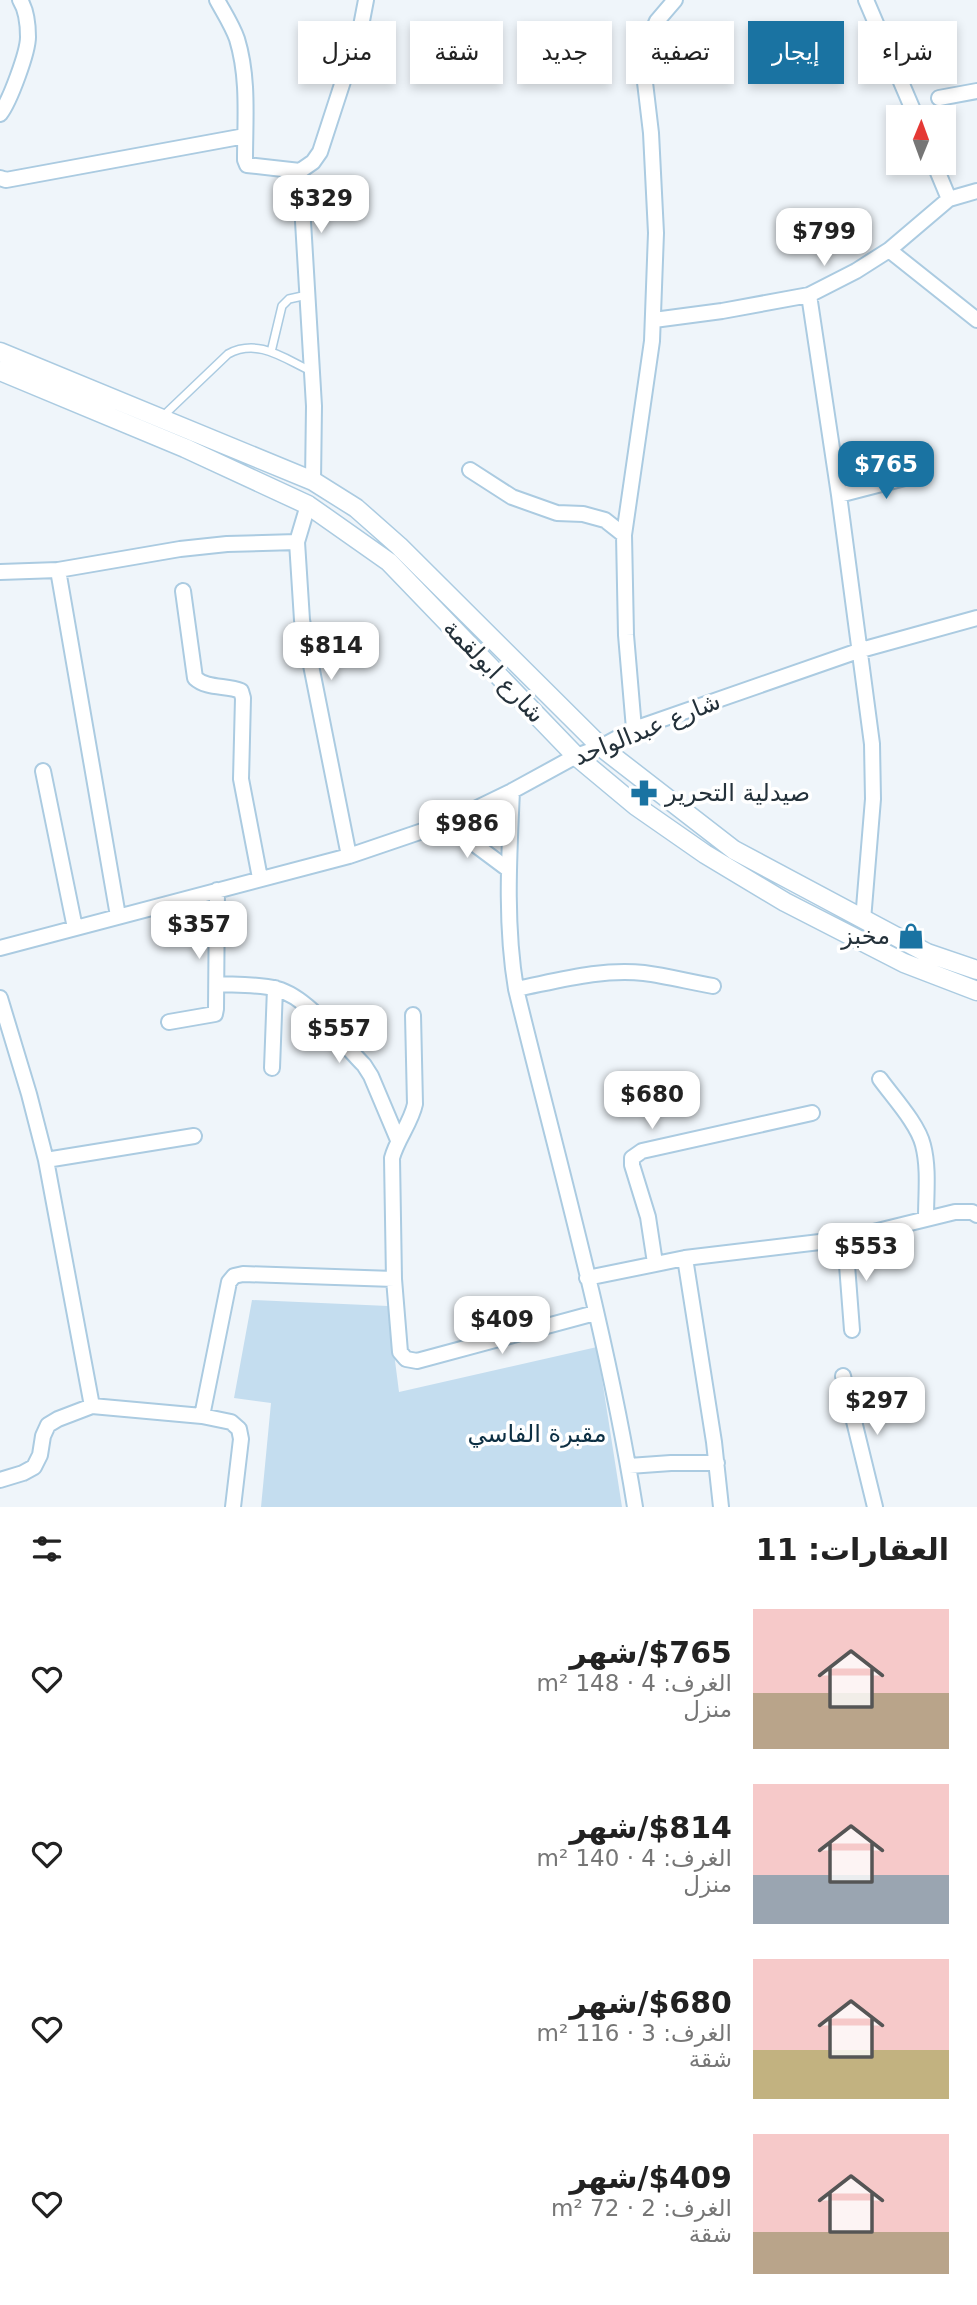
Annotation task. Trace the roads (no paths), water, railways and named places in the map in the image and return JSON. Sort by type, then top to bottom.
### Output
[{"type":"street","points":[[0,114],[5,108],[28,40],[26,9],[20,0]]},
{"type":"street","points":[[217,0],[232,26],[243,64],[246,83],[247,165],[300,171],[313,162],[320,152],[361,26],[366,0]]},
{"type":"street","points":[[634,729],[626,635],[624,535],[654,320],[656,233],[651,133],[644,74],[645,48],[657,21],[675,0]]},
{"type":"street","points":[[866,0],[910,105]]},
{"type":"street","points":[[939,99],[977,91]]},
{"type":"street","points":[[0,178],[6,180],[245,136]]},
{"type":"street","points":[[300,171],[314,406],[313,481]]},
{"type":"street","points":[[939,175],[949,199]]},
{"type":"street","points":[[654,320],[809,295],[856,271],[889,250],[949,199],[977,191]]},
{"type":"street","points":[[889,250],[977,320]]},
{"type":"street","points":[[809,295],[861,650],[874,770],[863,920]]},
{"type":"street","name":"شارع ابولقمة","points":[[0,352],[313,481],[356,508],[399,546],[601,747],[734,850],[927,953],[977,970]]},
{"type":"street","name":"شارع ابولقمة","points":[[0,371],[185,448],[307,505],[389,562],[576,756],[656,819],[705,854],[785,902],[904,963],[977,991]]},
{"type":"street","points":[[470,470],[512,497],[557,513],[583,514],[605,520],[624,535]]},
{"type":"street","points":[[839,495],[924,472]]},
{"type":"street","points":[[307,505],[297,542],[302,620],[349,856]]},
{"type":"street","points":[[0,572],[58,570],[180,549],[227,544],[297,542]]},
{"type":"street","points":[[58,570],[118,916]]},
{"type":"street","points":[[183,591],[195,678],[201,683],[234,688],[241,691],[243,698],[241,779],[260,878]]},
{"type":"street","name":"شارع عبدالواحد","points":[[0,947],[349,856],[446,823],[634,729],[861,650],[977,618]]},
{"type":"street","points":[[43,771],[75,928]]},
{"type":"street","points":[[512,791],[509,870],[512,963],[516,989],[595,1312],[629,1466],[635,1507]]},
{"type":"street","points":[[446,823],[509,870]]},
{"type":"street","points":[[169,1022],[215,1014],[217,890]]},
{"type":"street","points":[[516,989],[621,972],[643,973],[713,986]]},
{"type":"street","points":[[217,984],[275,988],[303,1001],[364,1065],[398,1140]]},
{"type":"street","points":[[272,1068],[275,988]]},
{"type":"street","points":[[0,998],[46,1160],[92,1406]]},
{"type":"street","points":[[413,1015],[415,1104],[398,1140],[393,1158],[394,1279],[400,1352],[406,1359],[417,1361],[595,1312]]},
{"type":"street","points":[[880,1079],[913,1124],[923,1143],[926,1217]]},
{"type":"street","points":[[655,1264],[648,1217],[632,1158],[642,1151],[812,1113]]},
{"type":"street","points":[[46,1160],[194,1136]]},
{"type":"street","points":[[587,1278],[685,1258],[845,1239],[955,1212],[972,1212],[977,1215]]},
{"type":"street","points":[[845,1239],[852,1329]]},
{"type":"street","points":[[685,1258],[717,1463],[721,1507]]},
{"type":"street","points":[[202,1416],[229,1282],[234,1276],[243,1274],[394,1279]]},
{"type":"street","points":[[843,1376],[875,1507]]},
{"type":"street","points":[[0,1480],[34,1467],[48,1425],[92,1406],[202,1416],[231,1422],[239,1429],[241,1439],[233,1507]]},
{"type":"street","points":[[629,1466],[717,1463]]},
{"type":"lane","points":[[271,352],[282,306],[289,299],[307,295]]},
{"type":"lane","points":[[162,418],[228,354],[240,348],[253,346],[312,371]]},
{"type":"place","name":"صيدلية التحرير","points":[[644,793]]},
{"type":"place","name":"مخبز","points":[[911,936]]},
{"type":"park label","name":"مقبرة الفاسي","points":[[537,1434]]}]
